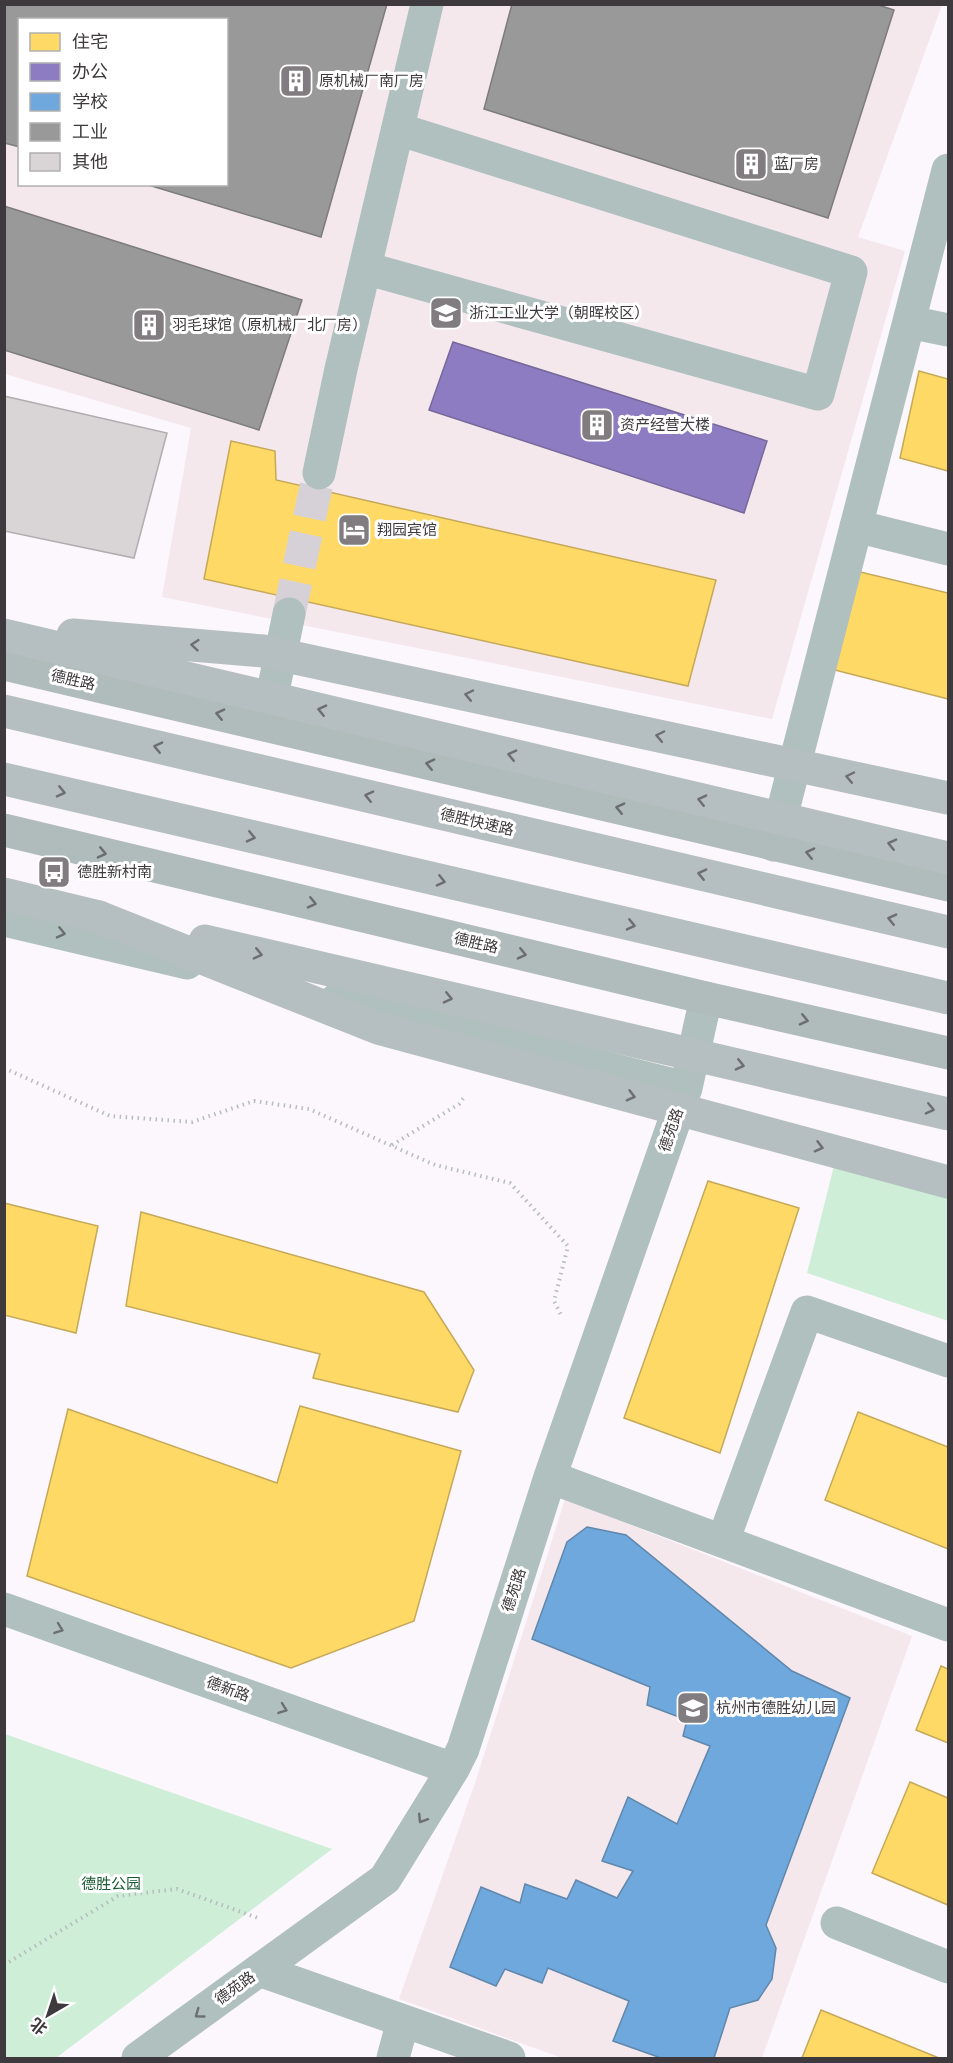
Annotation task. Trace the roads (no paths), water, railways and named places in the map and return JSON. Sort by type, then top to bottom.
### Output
[{"type":"highway","points":[[4,629],[263,651],[948,798]]},
{"type":"highway","points":[[4,635],[948,858]]},
{"type":"highway","name":"德胜快速路","points":[[4,711],[948,932]]},
{"type":"highway","points":[[4,779],[948,998]]},
{"type":"highway","points":[[4,894],[948,1113]]},
{"type":"highway","points":[[99,917],[378,1028],[948,1182]]},
{"type":"main road","name":"德胜路","points":[[4,664],[948,885]]},
{"type":"main road","name":"德胜路","points":[[4,830],[706,998],[948,1053]]},
{"type":"street","points":[[319,473],[427,4]]},
{"type":"street","points":[[365,268],[818,394],[851,272],[398,129]]},
{"type":"street","points":[[774,844],[948,170]]},
{"type":"street","points":[[909,322],[948,330]]},
{"type":"street","points":[[856,526],[948,549]]},
{"type":"street","points":[[266,725],[289,614]]},
{"type":"street","points":[[4,920],[183,962],[686,1088]]},
{"type":"street","name":"德苑路","points":[[138,2058],[385,1878],[453,1769],[463,1749],[550,1477],[686,1088],[706,998]]},
{"type":"street","points":[[723,1541],[807,1312],[948,1360]]},
{"type":"street","points":[[550,1477],[948,1625]]},
{"type":"street","name":"德新路","points":[[4,1609],[453,1769]]},
{"type":"street","points":[[837,1923],[948,1967]]},
{"type":"street","points":[[260,1970],[509,2058]]},
{"type":"street","points":[[393,2058],[404,2021]]},
{"type":"tunnel","points":[[289,614],[319,473]]},
{"type":"place","name":"原机械厂南厂房","points":[[296,81]]},
{"type":"place","name":"蓝厂房","points":[[751,164]]},
{"type":"place","name":"浙江工业大学（朝晖校区）","points":[[446,313]]},
{"type":"place","name":"羽毛球馆（原机械厂北厂房）","points":[[149,325]]},
{"type":"place","name":"资产经营大楼","points":[[597,425]]},
{"type":"place","name":"翔园宾馆","points":[[354,530]]},
{"type":"place","name":"德胜新村南","points":[[54,872]]},
{"type":"place","name":"杭州市德胜幼儿园","points":[[693,1708]]},
{"type":"park label","name":"德胜公园","points":[[111,1884]]}]
